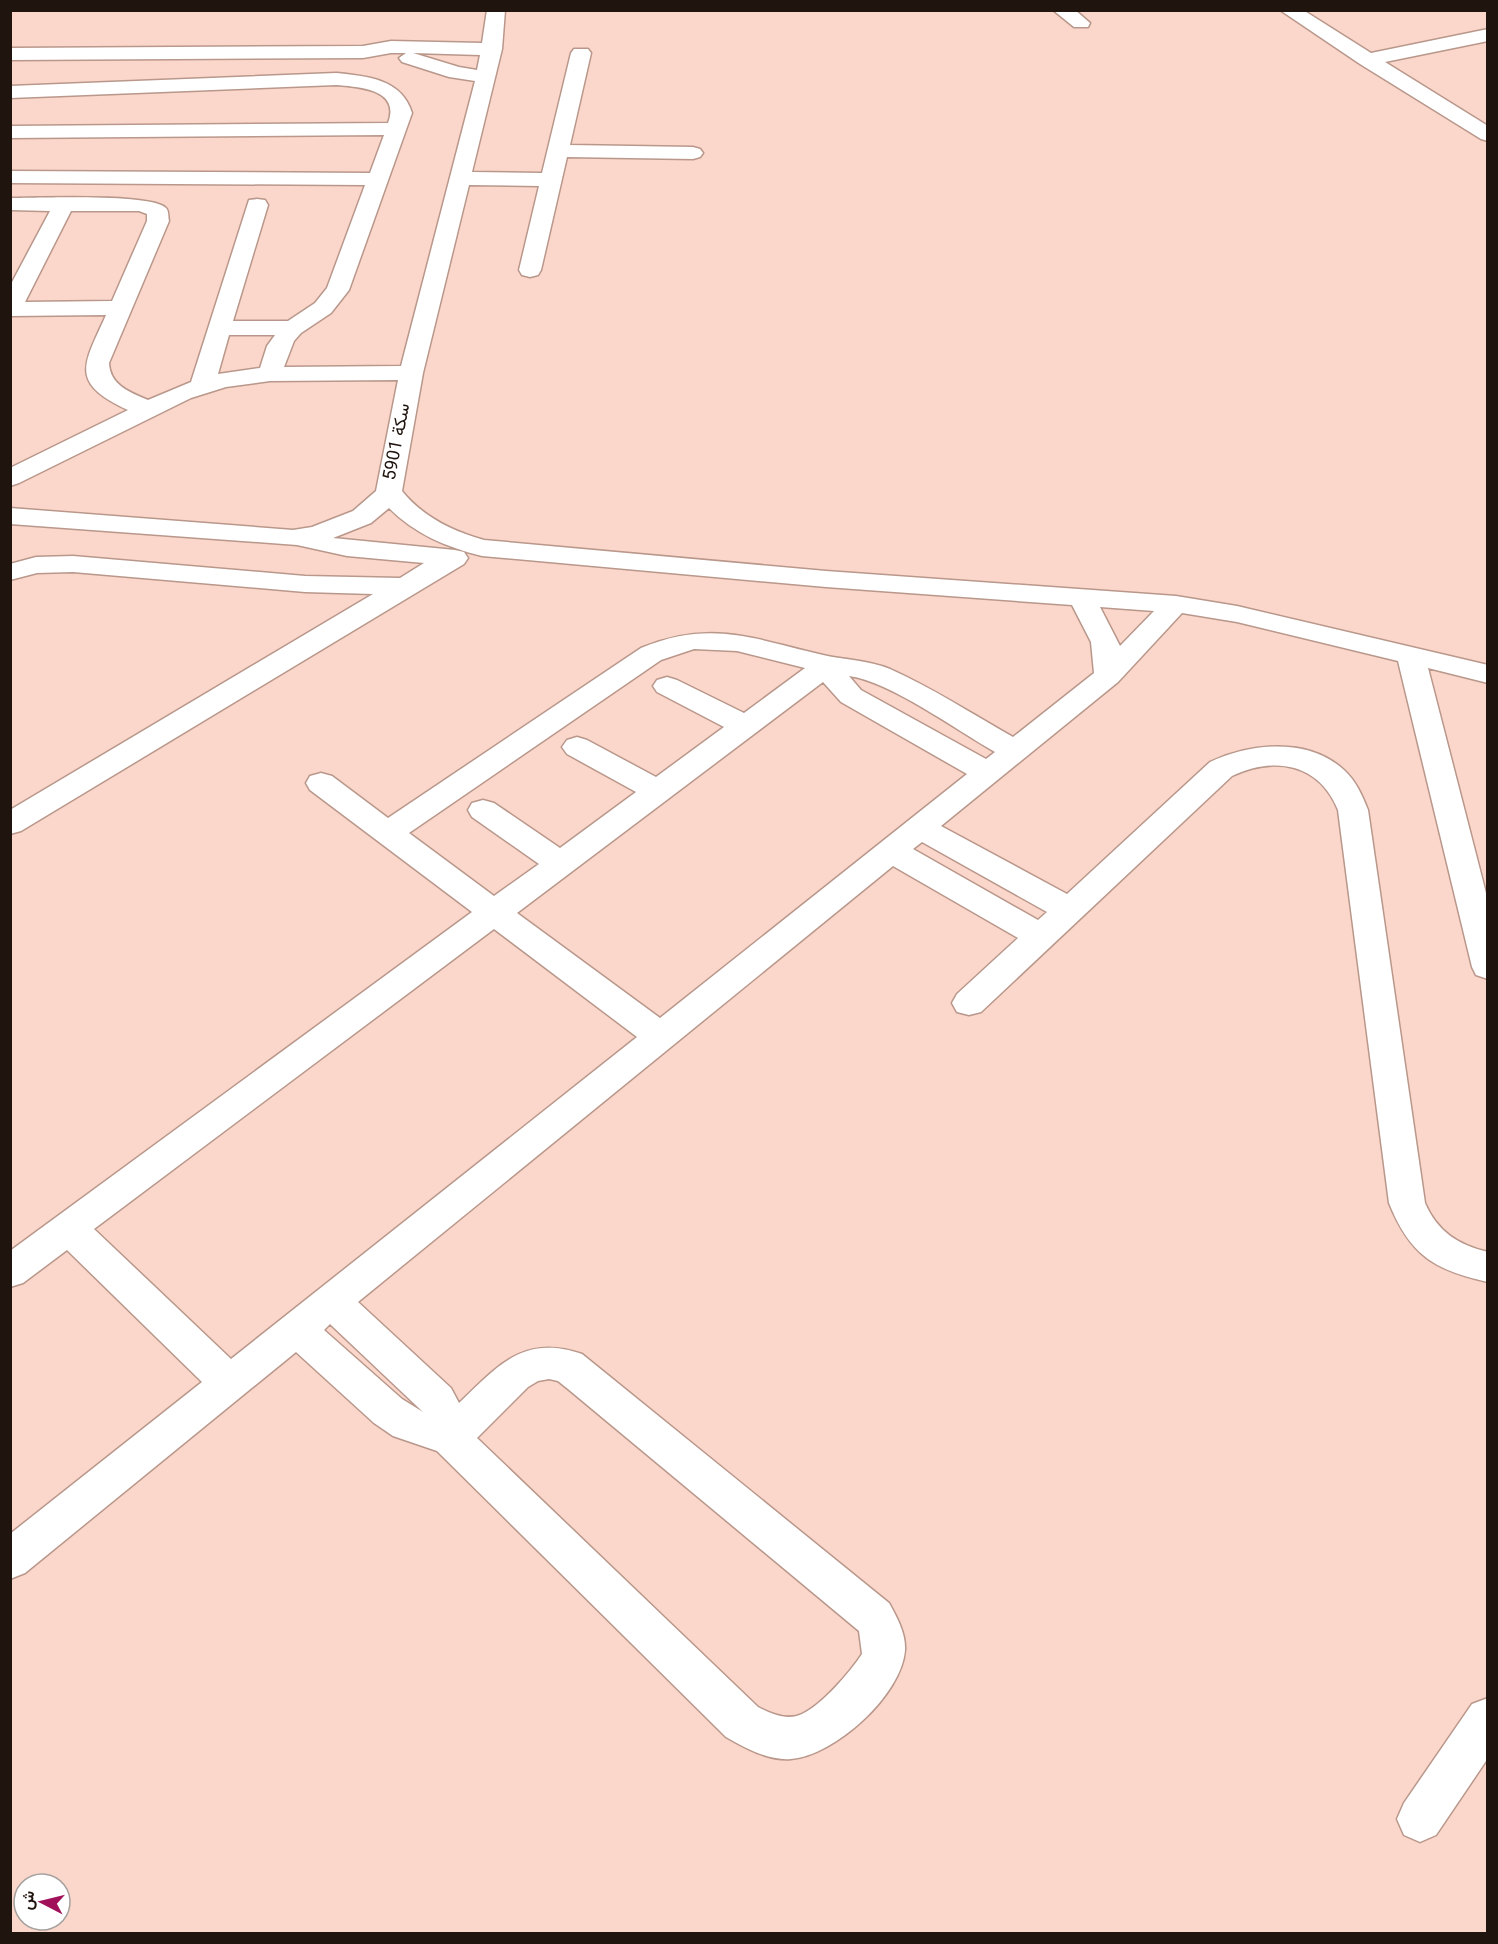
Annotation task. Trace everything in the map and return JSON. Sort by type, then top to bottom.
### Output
[{"type":"street","name":"سكة 5901","points":[[10,516],[293,538],[318,534],[352,522],[378,505],[389,492],[411,373],[490,55],[496,10]]},
{"type":"street","points":[[1062,10],[1081,23]]},
{"type":"street","points":[[1288,10],[1488,135]]},
{"type":"street","points":[[1366,60],[1488,35]]},
{"type":"street","points":[[10,54],[363,52],[384,48],[427,48],[490,55]]},
{"type":"street","points":[[363,52],[378,56],[409,58],[456,73],[490,55]]},
{"type":"street","points":[[530,270],[581,53]]},
{"type":"street","points":[[10,92],[336,79],[355,81],[385,89],[396,96],[401,104],[402,113],[338,290],[323,308],[293,328],[279,346],[270,374]]},
{"type":"street","points":[[340,99],[364,96],[385,89]]},
{"type":"street","points":[[10,109],[293,100]]},
{"type":"street","points":[[10,132],[396,129]]},
{"type":"street","points":[[558,151],[693,153]]},
{"type":"street","points":[[10,177],[378,179]]},
{"type":"street","points":[[460,178],[551,180]]},
{"type":"street","points":[[10,204],[142,206],[157,211],[158,220],[97,363],[96,371],[103,384],[110,390],[148,410]]},
{"type":"street","points":[[64,204],[10,309],[120,308]]},
{"type":"street","points":[[202,386],[257,205]]},
{"type":"street","points":[[219,328],[293,328]]},
{"type":"street","points":[[10,478],[202,386],[235,378],[270,374],[411,373]]},
{"type":"street","points":[[389,492],[415,520],[434,531],[465,543],[511,552],[826,579],[1176,603],[1237,614],[1488,674]]},
{"type":"street","points":[[73,564],[81,521]]},
{"type":"street","points":[[293,538],[347,548],[452,558],[511,552]]},
{"type":"street","points":[[10,824],[452,558]]},
{"type":"street","points":[[10,572],[36,565],[73,564],[305,584],[403,586]]},
{"type":"street","points":[[1082,596],[1088,613],[1107,643],[1110,659],[1108,676]]},
{"type":"street","points":[[10,1560],[1108,676],[1176,603]]},
{"type":"street","points":[[387,832],[665,646],[680,641],[715,639],[877,674],[1016,751]]},
{"type":"street","points":[[1411,656],[1488,967]]},
{"type":"street","points":[[10,1272],[828,664]]},
{"type":"street","points":[[828,664],[840,686],[851,696],[988,772]]},
{"type":"street","points":[[668,686],[745,726]]},
{"type":"street","points":[[577,747],[658,791]]},
{"type":"street","points":[[969,1003],[1221,769],[1235,761],[1271,754],[1311,763],[1341,783],[1349,796],[1353,810],[1407,1203],[1413,1221],[1425,1238],[1443,1253],[1465,1263],[1488,1267]]},
{"type":"street","points":[[321,783],[660,1037]]},
{"type":"street","points":[[483,810],[561,864]]},
{"type":"street","points":[[920,828],[1070,910]]},
{"type":"street","points":[[892,851],[1042,937]]},
{"type":"street","points":[[69,1228],[230,1384]]},
{"type":"street","points":[[332,1302],[437,1400],[446,1418],[450,1438]]},
{"type":"street","points":[[298,1330],[388,1411],[406,1424],[450,1438],[742,1722],[757,1731],[773,1737],[790,1738],[807,1734],[823,1726],[877,1670],[883,1657],[884,1643],[881,1629],[874,1617],[568,1366],[549,1363],[531,1366],[514,1375],[450,1438]]},
{"type":"street","points":[[1420,1819],[1488,1719]]},
{"type":"shaded area","points":[[11,11],[1487,11],[1487,1933],[11,1934]]}]
